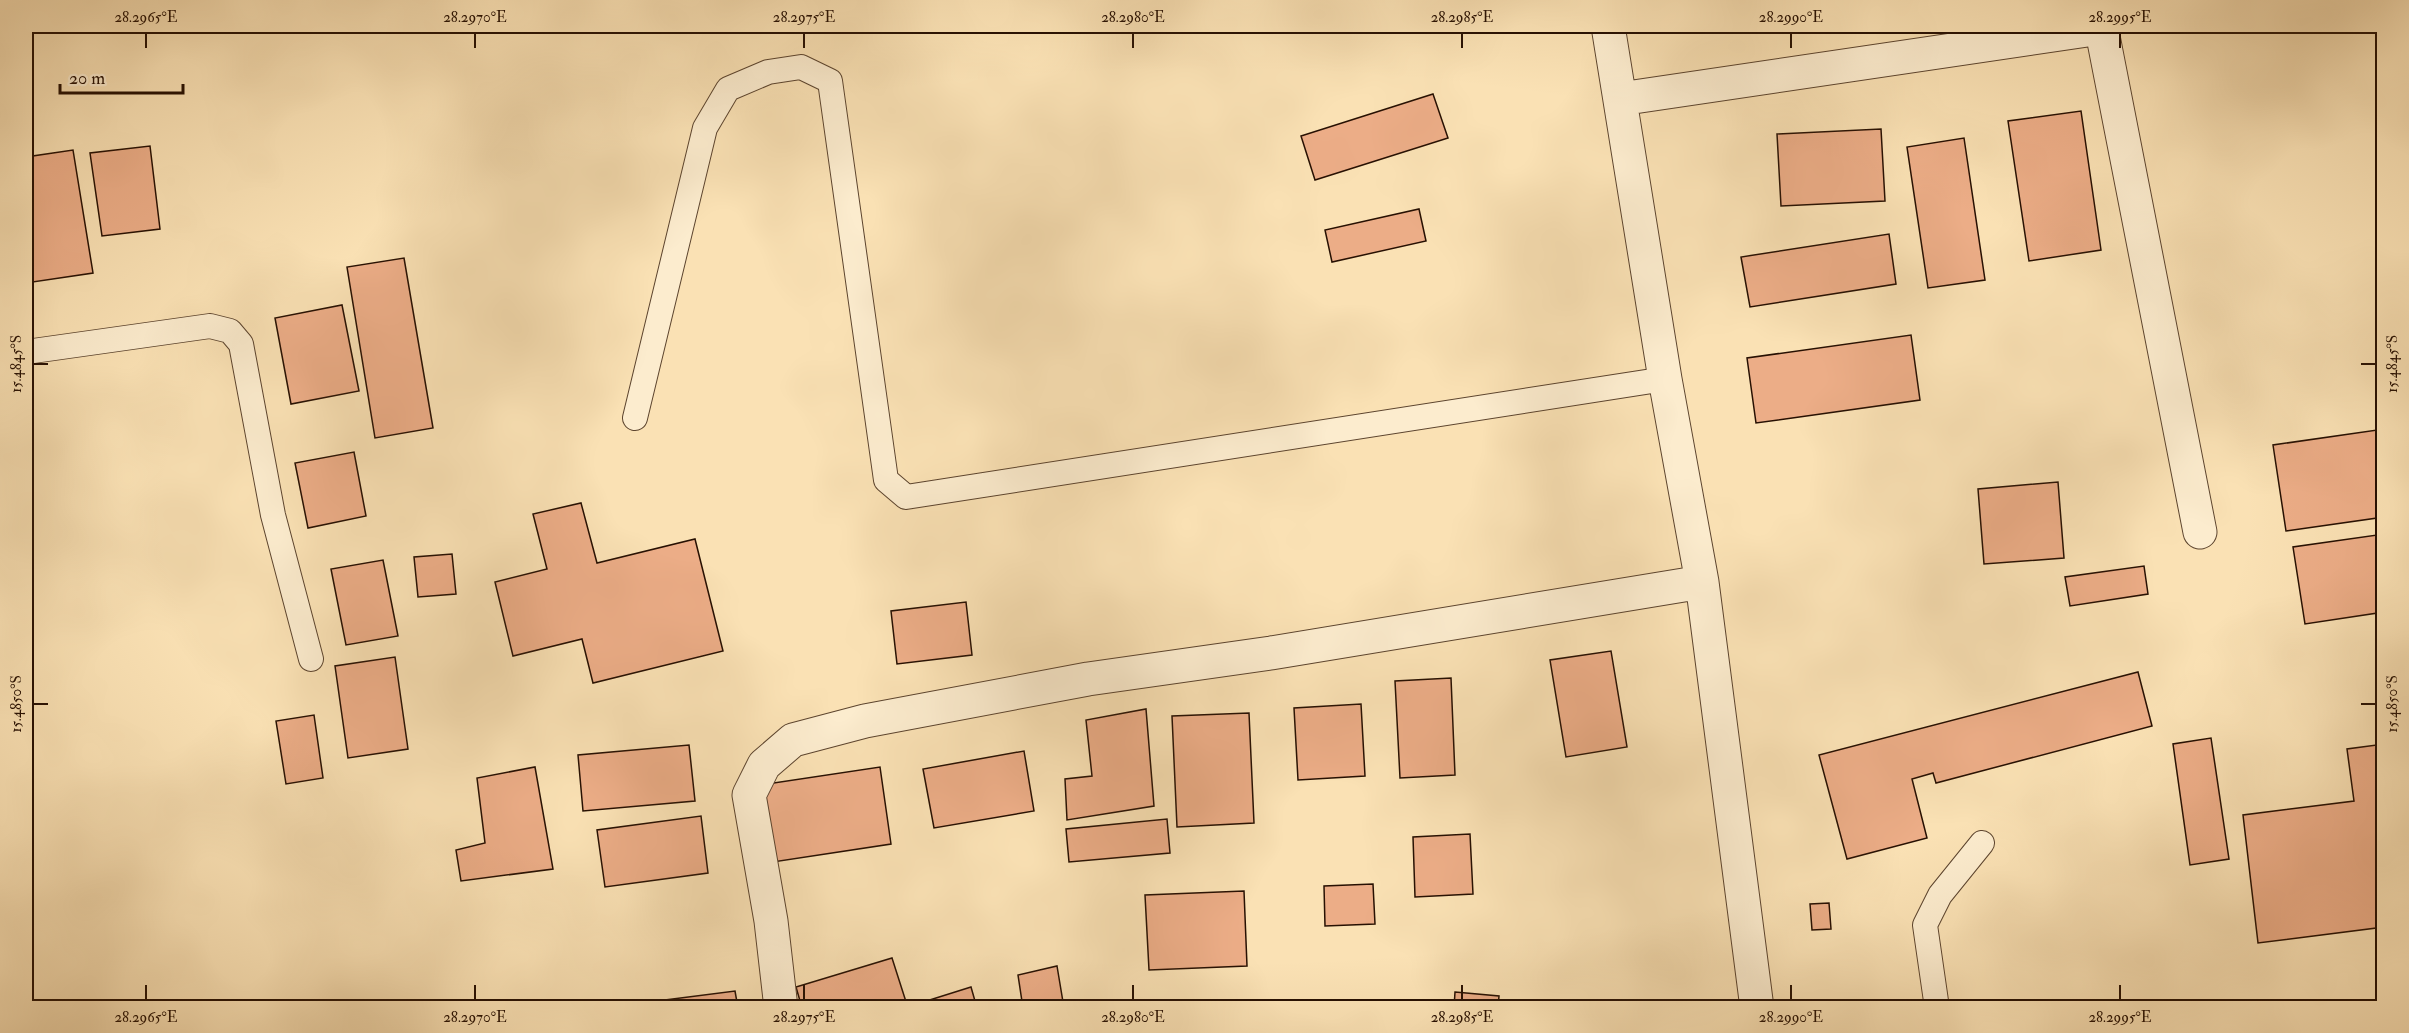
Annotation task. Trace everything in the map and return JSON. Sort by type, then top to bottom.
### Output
[{"type":"street","points":[[1608,26],[1665,379],[1702,582],[1757,1008]]},
{"type":"street","points":[[1620,99],[2101,27],[2200,532]]},
{"type":"street","points":[[781,1008],[771,921],[749,795],[764,765],[793,740],[865,721],[1088,679],[1270,653],[1702,582]]},
{"type":"lane","points":[[635,418],[705,128],[728,89],[768,72],[801,67],[830,81],[885,480],[906,497],[1665,379]]},
{"type":"lane","points":[[26,352],[210,326],[230,331],[241,344],[273,515],[311,659]]},
{"type":"lane","points":[[1937,1008],[1925,925],[1940,895],[1982,843]]},
{"type":"building","points":[[1433,94],[1448,138],[1315,180],[1301,136]]},
{"type":"building","points":[[2081,111],[2101,250],[2029,261],[2008,121]]},
{"type":"building","points":[[1881,129],[1885,201],[1781,206],[1777,134]]},
{"type":"building","points":[[1964,138],[1985,280],[1928,288],[1907,147]]},
{"type":"building","points":[[150,146],[160,229],[102,236],[90,153]]},
{"type":"building","points":[[73,150],[93,273],[26,283],[26,157]]},
{"type":"building","points":[[1419,209],[1426,241],[1332,262],[1325,230]]},
{"type":"building","points":[[1889,234],[1896,284],[1750,307],[1741,257]]},
{"type":"building","points":[[404,258],[433,428],[375,438],[347,267]]},
{"type":"building","points":[[342,305],[359,391],[291,404],[275,318]]},
{"type":"building","points":[[1911,335],[1920,400],[1756,423],[1747,358]]},
{"type":"building","points":[[2384,429],[2384,517],[2286,531],[2273,445]]},
{"type":"building","points":[[354,452],[366,516],[308,528],[295,463]]},
{"type":"building","points":[[2058,482],[2064,558],[1984,564],[1978,489]]},
{"type":"building","points":[[581,503],[597,563],[695,539],[723,651],[593,683],[582,639],[513,656],[495,582],[547,569],[533,514]]},
{"type":"building","points":[[2384,534],[2384,612],[2305,624],[2293,547]]},
{"type":"building","points":[[452,554],[456,594],[418,597],[414,557]]},
{"type":"building","points":[[383,560],[398,636],[346,645],[331,569]]},
{"type":"building","points":[[2144,566],[2148,594],[2070,606],[2065,577]]},
{"type":"building","points":[[966,602],[972,655],[897,664],[891,611]]},
{"type":"building","points":[[1611,651],[1627,747],[1566,757],[1550,660]]},
{"type":"building","points":[[395,657],[408,749],[348,758],[335,666]]},
{"type":"building","points":[[2138,672],[2152,726],[1936,783],[1933,773],[1912,779],[1927,838],[1847,859],[1819,755]]},
{"type":"building","points":[[1451,678],[1455,775],[1400,778],[1395,681]]},
{"type":"building","points":[[1361,704],[1365,776],[1298,780],[1294,708]]},
{"type":"building","points":[[1146,709],[1154,806],[1067,820],[1065,779],[1092,776],[1086,720]]},
{"type":"building","points":[[1249,713],[1254,823],[1177,827],[1172,716]]},
{"type":"building","points":[[314,715],[323,778],[286,784],[276,721]]},
{"type":"building","points":[[2211,738],[2229,859],[2190,865],[2173,744]]},
{"type":"building","points":[[2384,744],[2384,927],[2258,943],[2243,815],[2354,801],[2347,749]]},
{"type":"building","points":[[689,745],[695,801],[583,811],[578,755]]},
{"type":"building","points":[[1024,751],[1034,811],[934,828],[923,769]]},
{"type":"building","points":[[535,767],[553,869],[461,881],[456,850],[485,843],[477,778]]},
{"type":"building","points":[[880,767],[891,844],[773,862],[761,785]]},
{"type":"building","points":[[701,816],[708,873],[605,887],[597,830]]},
{"type":"building","points":[[1167,819],[1170,853],[1069,862],[1066,829]]},
{"type":"building","points":[[1470,834],[1473,894],[1415,897],[1413,837]]},
{"type":"building","points":[[1373,884],[1375,924],[1325,926],[1324,886]]},
{"type":"building","points":[[1244,891],[1247,966],[1149,970],[1145,895]]},
{"type":"building","points":[[1829,903],[1831,929],[1812,930],[1810,904]]},
{"type":"building","points":[[892,958],[908,1008],[802,1008],[796,987]]},
{"type":"building","points":[[1057,966],[1064,1008],[1023,1008],[1018,975]]},
{"type":"building","points":[[971,987],[977,1008],[921,1008],[920,1003]]},
{"type":"building","points":[[735,991],[738,1008],[618,1008],[618,1006]]},
{"type":"building","points":[[1455,992],[1499,996],[1498,1008],[1454,1008]]}]
